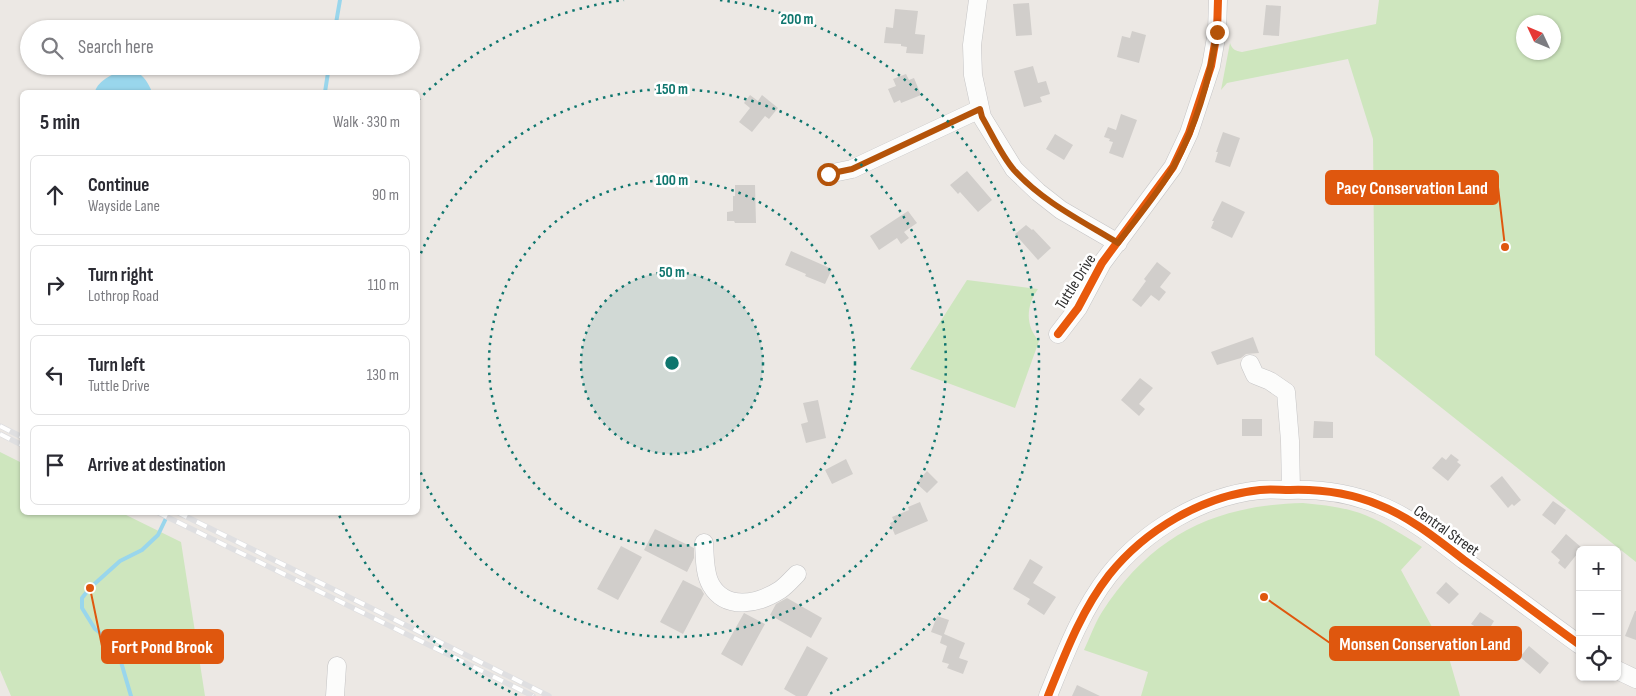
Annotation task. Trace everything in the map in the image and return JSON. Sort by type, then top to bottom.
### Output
[{"type":"street","points":[[978,0],[972,45],[973,75],[982,117],[1014,169],[1038,192],[1061,210],[1118,243]]},
{"type":"street","name":"Tuttle Drive","points":[[1058,334],[1078,308],[1102,263],[1174,167],[1189,133],[1212,66],[1217,32],[1218,0]]},
{"type":"street","points":[[828,174],[852,169],[980,109]]},
{"type":"street","points":[[1250,364],[1255,375],[1270,381],[1286,392],[1290,440],[1291,490]]},
{"type":"street","name":"Central Street","points":[[1048,696],[1076,630],[1094,596],[1128,554],[1148,537],[1187,512],[1210,503],[1260,490],[1322,490],[1351,494],[1380,505],[1433,537],[1576,642]]},
{"type":"street","points":[[704,543],[705,562],[710,584],[718,595],[729,602],[742,604],[764,599],[782,589],[797,574]]},
{"type":"street","points":[[335,696],[337,666]]},
{"type":"street","points":[[1621,672],[1636,679]]},
{"type":"green space","points":[[1379,0],[1636,0],[1636,562],[1621,550],[1621,546],[1616,546],[1375,355],[1373,139],[1348,59],[1227,83],[1221,90],[1230,43],[1234,49],[1242,52],[1376,24]]},
{"type":"green space","points":[[967,280],[1038,289],[1029,309],[1029,322],[1034,335],[1039,341],[1015,408],[910,369]]},
{"type":"green space","points":[[0,452],[20,462],[20,515],[126,515],[181,542],[205,696],[11,696],[0,670]]},
{"type":"green space","points":[[1303,503],[1357,512],[1387,526],[1422,547],[1401,570],[1449,658],[1460,696],[1141,696],[1148,672],[1084,650],[1099,616],[1121,586],[1142,563],[1164,545],[1188,530],[1213,518],[1241,510],[1271,505]]},
{"type":"water","points":[[112,75],[140,75],[144,78],[151,90],[96,90],[104,80]]},
{"type":"building","points":[[1029,3],[1032,35],[1016,36],[1013,4]]},
{"type":"building","points":[[1266,5],[1281,6],[1279,36],[1263,35]]},
{"type":"building","points":[[895,9],[918,11],[915,34],[925,35],[923,54],[906,53],[907,47],[901,46],[901,44],[884,43],[886,27],[893,28]]},
{"type":"building","points":[[1132,31],[1146,35],[1139,63],[1117,57],[1122,36],[1130,38]]},
{"type":"building","points":[[1033,66],[1038,83],[1046,81],[1050,94],[1040,97],[1042,102],[1024,107],[1014,71]]},
{"type":"building","points":[[906,74],[909,80],[914,78],[921,95],[901,103],[900,100],[894,103],[888,89],[896,86],[893,79]]},
{"type":"building","points":[[750,95],[758,101],[762,95],[778,108],[769,119],[765,116],[752,132],[739,122],[750,108],[744,103]]},
{"type":"building","points":[[1121,114],[1137,120],[1123,158],[1109,153],[1113,142],[1104,137],[1108,127],[1116,130]]},
{"type":"building","points":[[1223,132],[1240,138],[1230,167],[1215,162],[1218,152],[1216,152]]},
{"type":"building","points":[[1055,134],[1073,145],[1064,160],[1046,149]]},
{"type":"building","points":[[967,171],[992,200],[978,212],[960,192],[958,194],[950,185]]},
{"type":"building","points":[[735,185],[755,185],[756,223],[727,221],[727,212],[733,211]]},
{"type":"building","points":[[1222,201],[1245,212],[1232,238],[1211,228],[1214,221],[1212,221]]},
{"type":"building","points":[[908,211],[917,223],[904,232],[909,238],[901,244],[897,238],[879,250],[870,236]]},
{"type":"building","points":[[1026,225],[1033,229],[1051,248],[1038,260],[1015,234]]},
{"type":"building","points":[[791,251],[832,269],[825,284],[785,265]]},
{"type":"building","points":[[1157,262],[1171,273],[1160,287],[1166,292],[1159,301],[1151,295],[1141,307],[1132,300],[1146,281],[1144,279]]},
{"type":"building","points":[[1253,337],[1259,353],[1246,354],[1241,358],[1217,365],[1211,352]]},
{"type":"building","points":[[1140,378],[1153,388],[1139,404],[1145,409],[1139,416],[1121,400]]},
{"type":"building","points":[[818,400],[826,438],[806,443],[801,424],[808,422],[803,403]]},
{"type":"building","points":[[1242,419],[1262,419],[1262,436],[1242,436]]},
{"type":"building","points":[[1314,421],[1333,422],[1333,438],[1313,438]]},
{"type":"building","points":[[1451,454],[1459,460],[1457,462],[1461,465],[1448,481],[1432,468],[1442,457],[1446,460]]},
{"type":"building","points":[[846,459],[853,474],[832,484],[825,470]]},
{"type":"building","points":[[927,471],[938,482],[927,493],[916,483]]},
{"type":"building","points":[[1502,476],[1521,500],[1508,508],[1490,486]]},
{"type":"building","points":[[1553,501],[1566,510],[1555,525],[1542,515]]},
{"type":"building","points":[[920,502],[928,521],[895,535],[890,523],[894,521],[892,517],[909,510],[908,507]]},
{"type":"building","points":[[655,529],[694,548],[694,558],[687,572],[644,550]]},
{"type":"building","points":[[1566,534],[1580,546],[1576,546],[1576,555],[1565,569],[1558,563],[1560,560],[1551,552]]},
{"type":"building","points":[[621,546],[642,557],[618,600],[597,589]]},
{"type":"building","points":[[1030,559],[1043,567],[1033,583],[1056,597],[1044,615],[1027,604],[1030,599],[1013,589]]},
{"type":"building","points":[[683,580],[701,589],[704,594],[683,634],[660,622]]},
{"type":"building","points":[[1446,582],[1459,594],[1449,604],[1436,593]]},
{"type":"building","points":[[787,598],[822,618],[811,638],[770,615],[776,604]]},
{"type":"building","points":[[1636,611],[1636,640],[1625,636]]},
{"type":"building","points":[[1480,612],[1494,621],[1491,626],[1497,630],[1492,637],[1471,624]]},
{"type":"building","points":[[744,613],[765,624],[742,666],[721,654]]},
{"type":"building","points":[[937,616],[949,620],[944,634],[965,643],[959,658],[968,661],[963,674],[947,668],[949,664],[942,662],[947,646],[940,643],[942,636],[931,632]]},
{"type":"building","points":[[807,646],[828,658],[807,696],[796,696],[784,689]]},
{"type":"building","points":[[1529,646],[1549,663],[1540,674],[1520,657]]},
{"type":"building","points":[[1077,685],[1100,696],[1072,696]]},
{"type":"waterway","points":[[337,20],[340,0]]},
{"type":"waterway","points":[[325,90],[328,75]]},
{"type":"waterway","points":[[131,696],[116,645],[95,629],[82,608],[82,598],[90,588],[120,561],[142,550],[158,535],[168,515]]},
{"type":"railway","points":[[0,426],[20,436]]},
{"type":"railway","points":[[0,434],[20,444]]},
{"type":"railway","points":[[163,515],[533,696]]},
{"type":"railway","points":[[183,515],[549,696]]},
{"type":"cycle path","points":[[1058,334],[1078,308],[1102,263],[1173,167],[1189,133],[1211,66],[1217,32],[1218,0]]},
{"type":"cycle path","points":[[1048,696],[1067,649],[1090,603],[1109,575],[1123,559],[1157,530],[1176,518],[1217,499],[1260,490],[1313,490],[1336,493],[1357,497],[1390,510],[1423,530],[1576,642]]},
{"type":"place","name":"Pacy Conservation Land","points":[[1505,247]]},
{"type":"place","name":"Fort Pond Brook","points":[[90,588]]},
{"type":"place","name":"Monsen Conservation Land","points":[[1264,597]]},
{"type":"route","points":[[828,174],[852,169],[980,109],[982,117],[1014,169],[1038,192],[1061,210],[1118,243],[1174,167],[1189,133],[1212,66],[1217,32]]}]
